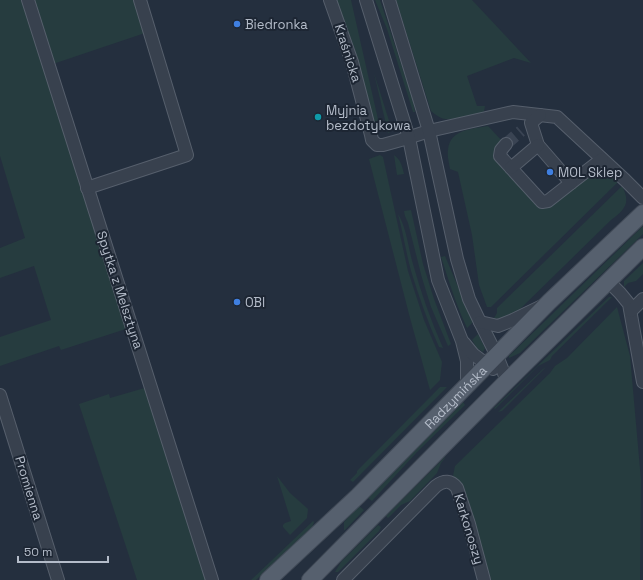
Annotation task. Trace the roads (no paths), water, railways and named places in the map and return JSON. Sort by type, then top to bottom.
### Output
[{"type":"main road","name":"Radzymińska","points":[[268,580],[358,496],[549,302],[643,213]]},
{"type":"main road","name":"Radzymińska","points":[[310,580],[507,381],[643,247]]},
{"type":"street","name":"Spytka z Melsztyna","points":[[28,0],[212,580]]},
{"type":"street","points":[[87,188],[187,155],[140,0]]},
{"type":"street","name":"Kraśnicka","points":[[330,0],[352,62],[372,140],[378,145],[383,145],[430,131],[513,112],[536,119],[557,117],[643,198]]},
{"type":"street","points":[[366,0],[409,138],[438,280],[462,341],[466,361],[467,386]]},
{"type":"street","points":[[389,0],[430,131],[457,260],[469,299],[480,322],[492,360],[507,381]]},
{"type":"street","points":[[521,131],[536,119]]},
{"type":"street","points":[[536,119],[538,145],[571,182]]},
{"type":"street","points":[[506,144],[501,150],[500,156],[542,202],[548,201],[602,159]]},
{"type":"street","points":[[511,168],[538,145]]},
{"type":"street","points":[[608,281],[629,304],[643,382]]},
{"type":"street","points":[[631,311],[643,299]]},
{"type":"street","points":[[480,322],[498,326],[514,320],[549,302]]},
{"type":"street","points":[[462,341],[473,354],[492,360]]},
{"type":"street","name":"Promienna","points":[[0,395],[58,580]]},
{"type":"street","name":"Karkonoszy","points":[[343,580],[441,482],[448,482],[457,488],[469,524],[484,580]]},
{"type":"tunnel","points":[[506,144],[521,131]]},
{"type":"place","name":"Biedronka","points":[[237,24]]},
{"type":"place","name":"Myjnia bezdotykowa","points":[[318,117]]},
{"type":"place","name":"MOL Sklep","points":[[550,172]]},
{"type":"place","name":"OBI","points":[[237,302]]}]
